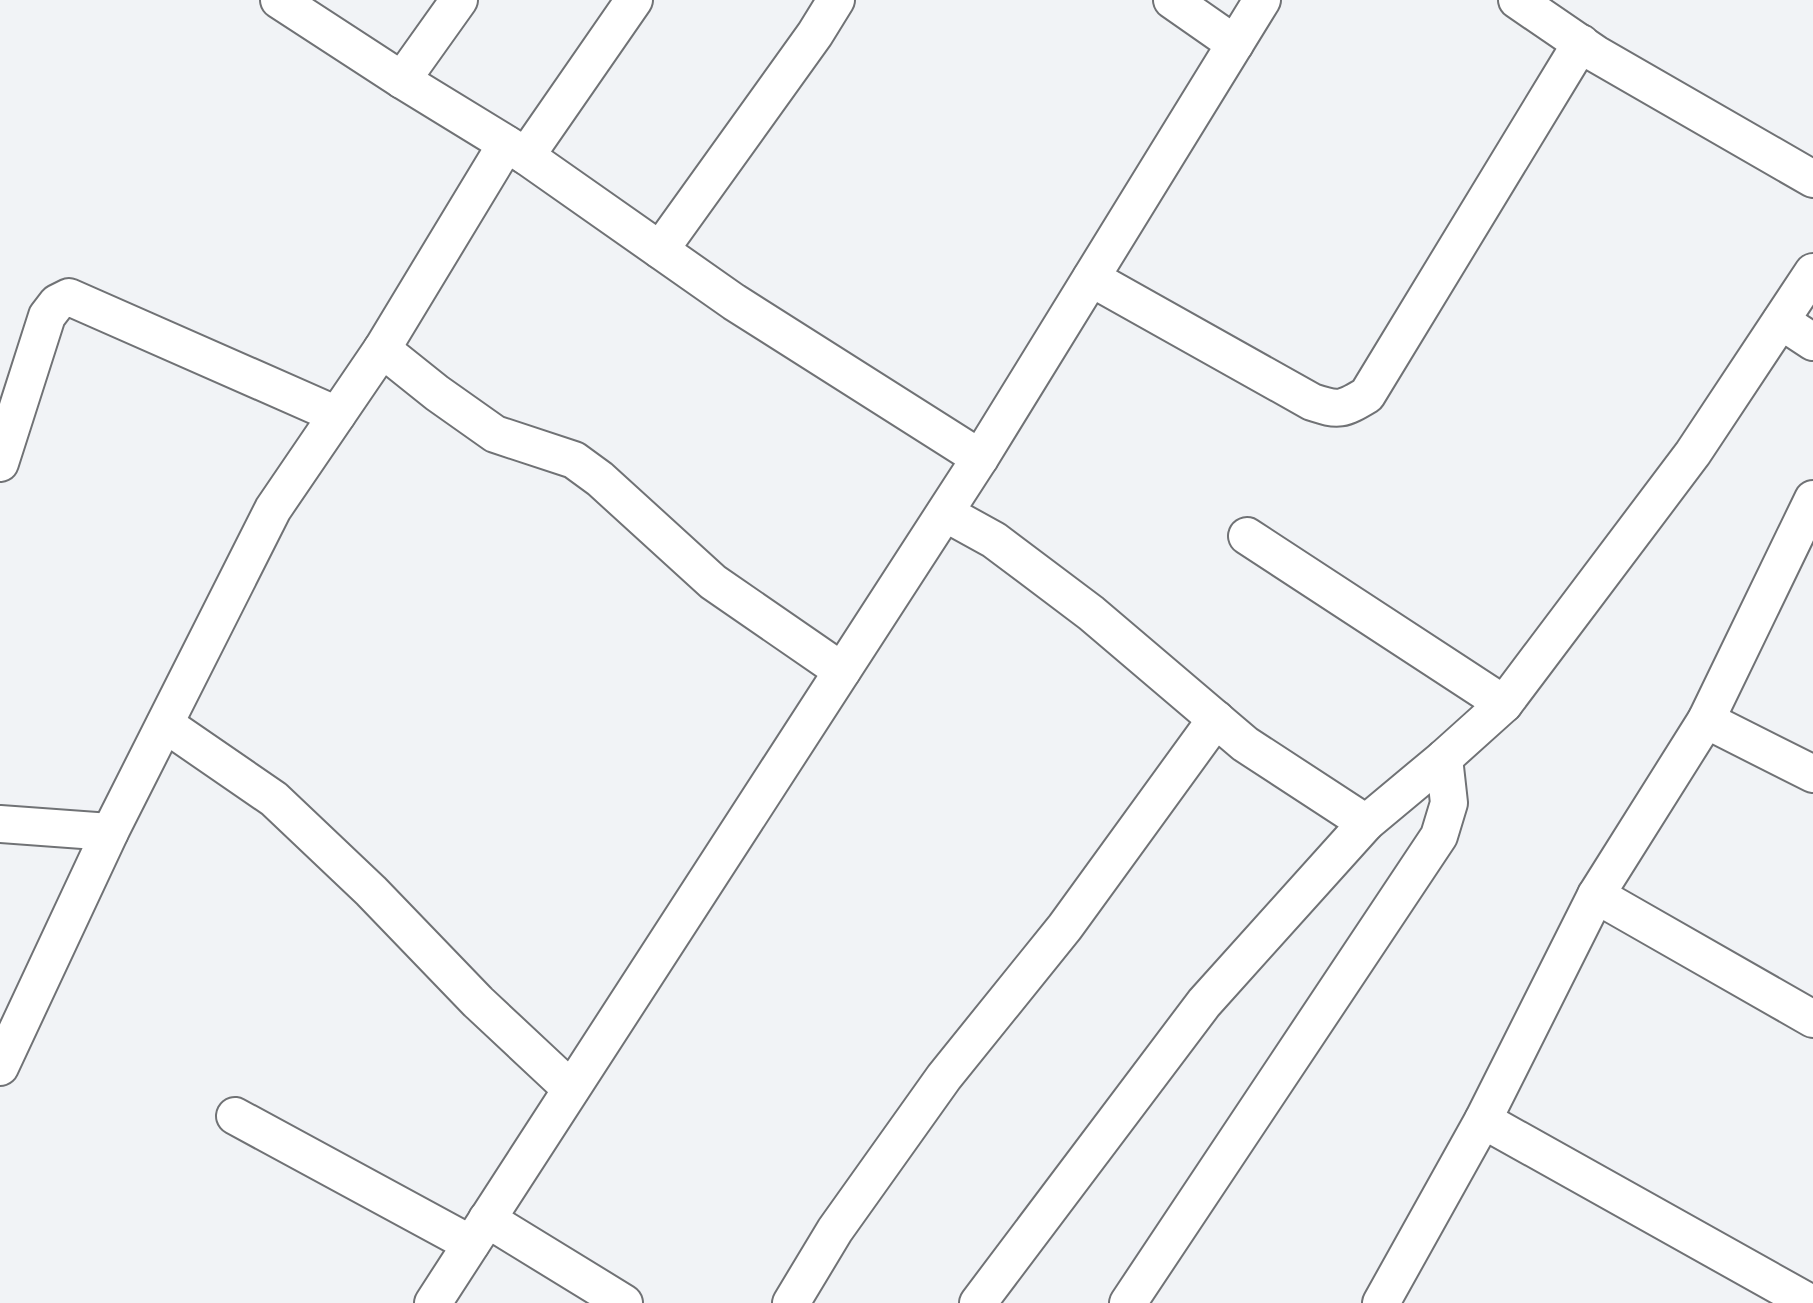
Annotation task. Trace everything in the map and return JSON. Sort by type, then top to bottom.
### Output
[{"type":"street","points":[[402,80],[459,0]]},
{"type":"street","points":[[0,1067],[110,832],[273,509],[516,150],[634,0]]},
{"type":"street","points":[[660,250],[815,34],[836,0]]},
{"type":"street","points":[[1172,0],[1235,44]]},
{"type":"street","points":[[433,1303],[980,458],[1262,0]]},
{"type":"street","points":[[1517,0],[1581,43],[1813,179]]},
{"type":"street","points":[[299,5],[402,80],[516,150],[734,302],[980,458]]},
{"type":"street","points":[[1091,278],[1312,402],[1334,410],[1352,404],[1367,395],[1581,43]]},
{"type":"street","points":[[978,1303],[1204,1003],[1366,823],[1504,704],[1693,453],[1813,272]]},
{"type":"street","points":[[0,463],[47,316],[57,303],[69,297],[337,415]]},
{"type":"street","points":[[1781,321],[1813,342]]},
{"type":"street","points":[[382,349],[495,434],[574,460],[600,479],[713,582],[842,671]]},
{"type":"street","points":[[1381,1303],[1483,1120],[1596,895],[1706,720],[1810,510]]},
{"type":"street","points":[[945,513],[994,540],[1091,613],[1245,744],[1366,823]]},
{"type":"street","points":[[1247,536],[1504,704]]},
{"type":"street","points":[[791,1303],[835,1230],[944,1077],[1065,927],[1216,719]]},
{"type":"street","points":[[1706,720],[1813,774]]},
{"type":"street","points":[[165,724],[274,799],[371,891],[478,1002],[571,1089]]},
{"type":"street","points":[[1128,1303],[1439,836],[1449,803],[1444,758]]},
{"type":"street","points":[[0,824],[110,832]]},
{"type":"street","points":[[1596,895],[1813,1019]]},
{"type":"street","points":[[235,1116],[624,1303]]},
{"type":"street","points":[[1483,1120],[1810,1303]]}]
